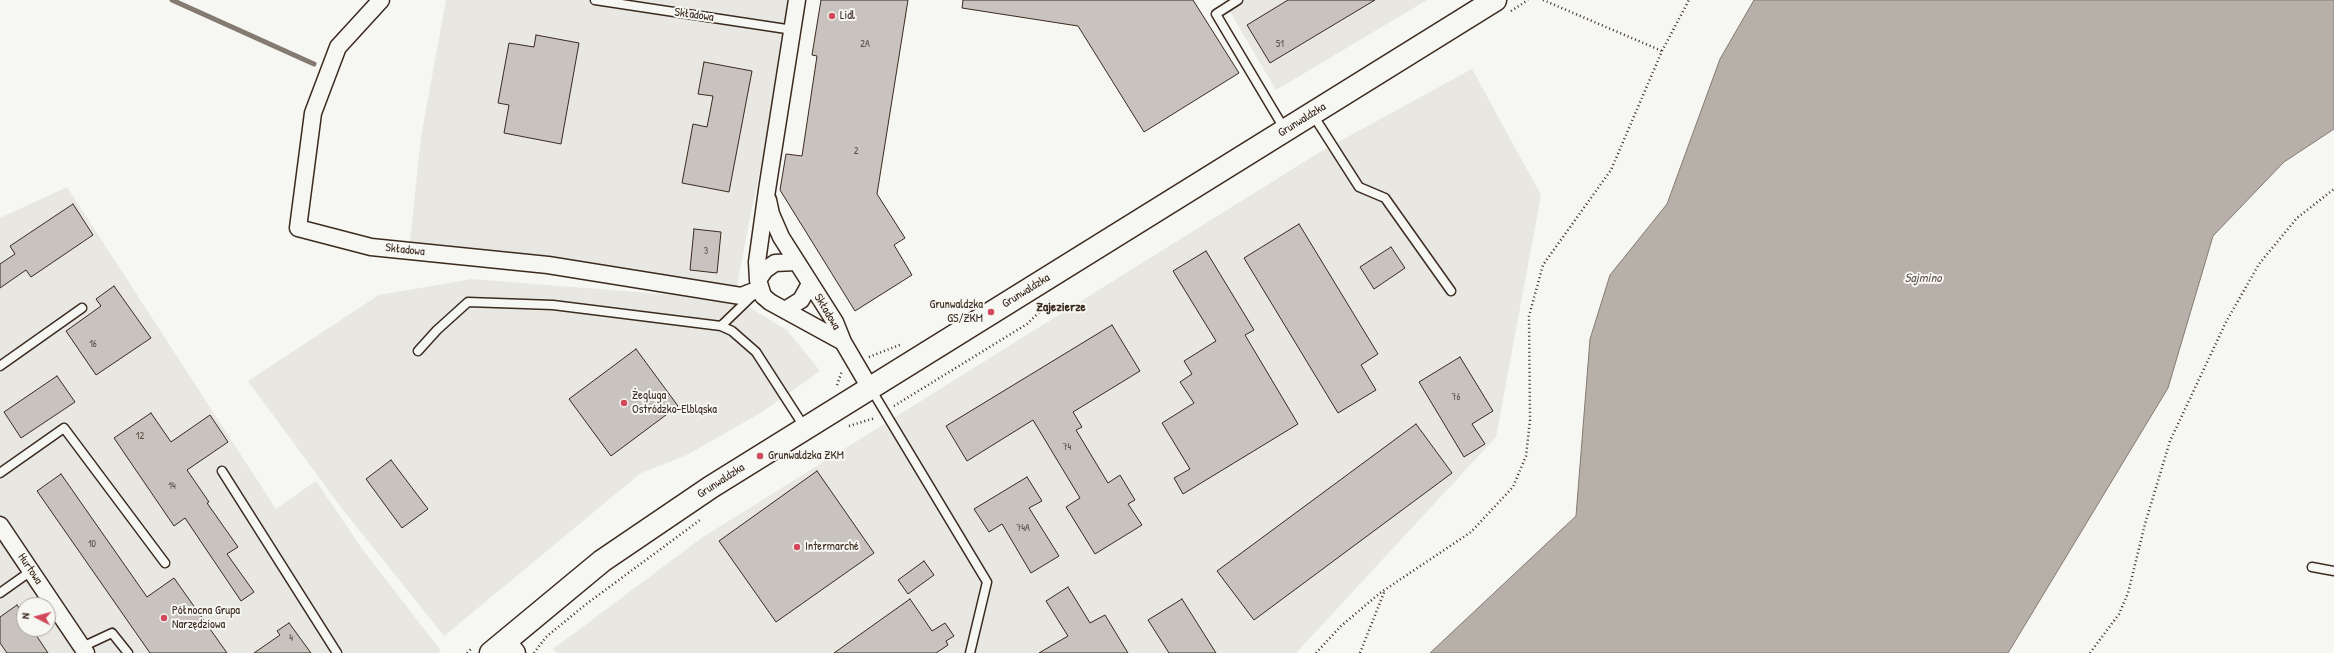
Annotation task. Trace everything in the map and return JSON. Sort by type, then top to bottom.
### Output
[{"type":"main road","name":"Grunwaldzka","points":[[503,649],[609,556],[711,487],[1285,130],[1502,6]]},
{"type":"street","name":"Składowa","points":[[381,0],[338,47],[313,113],[298,228],[371,247],[548,266],[741,296],[758,285],[765,270],[775,263],[796,262]]},
{"type":"street","name":"Składowa","points":[[797,0],[757,262],[758,285],[763,296],[843,342]]},
{"type":"street","name":"Składowa","points":[[767,190],[771,214],[781,237],[835,322],[843,342],[870,388]]},
{"type":"street","name":"Składowa","points":[[785,310],[801,300],[810,284]]},
{"type":"street","name":"Hurtowa","points":[[0,524],[84,650]]},
{"type":"lane","name":"Składowa","points":[[595,0],[793,30]]},
{"type":"lane","points":[[1238,0],[1216,14],[1285,130]]},
{"type":"lane","points":[[1312,114],[1359,187],[1385,198],[1451,291]]},
{"type":"lane","points":[[721,326],[758,285]]},
{"type":"lane","points":[[418,351],[437,330],[468,302],[553,305],[721,326],[732,331],[756,352],[805,428]]},
{"type":"lane","points":[[0,366],[82,308]]},
{"type":"lane","points":[[870,388],[987,582],[970,653]]},
{"type":"lane","points":[[0,473],[64,428],[165,563]]},
{"type":"lane","points":[[222,471],[337,653]]},
{"type":"lane","points":[[2312,567],[2334,571]]},
{"type":"lane","points":[[0,593],[31,571]]},
{"type":"lane","points":[[84,650],[112,633],[128,653]]},
{"type":"path","points":[[1502,6],[1528,0]]},
{"type":"path","points":[[1543,0],[1662,51]]},
{"type":"path","points":[[1316,653],[1341,626],[1385,590],[1471,532],[1513,487],[1526,456],[1530,420],[1529,316],[1543,265],[1611,170],[1662,51],[1690,0]]},
{"type":"path","points":[[2090,653],[2119,614],[2128,593],[2145,524],[2170,441],[2226,322],[2259,264],[2297,218],[2334,189]]},
{"type":"path","points":[[844,429],[850,425],[871,421],[1027,324],[1056,295]]},
{"type":"path","points":[[534,653],[546,637],[585,605],[701,519]]},
{"type":"path","points":[[1360,653],[1385,590]]},
{"type":"shaded area","points":[[446,0],[798,0],[751,212],[736,291],[410,242],[421,137]]},
{"type":"shaded area","points":[[1223,0],[1427,0],[1276,90]]},
{"type":"shaded area","points":[[1472,69],[1541,195],[1496,437],[1296,653],[557,653],[553,649],[703,537],[1320,152]]},
{"type":"shaded area","points":[[67,187],[276,509],[316,481],[363,550],[441,651],[438,653],[0,653],[0,218]]},
{"type":"shaded area","points":[[472,279],[737,300],[787,330],[820,371],[762,412],[687,455],[641,473],[444,636],[343,510],[248,381],[379,295]]},
{"type":"water","name":"Sajmino","points":[[1754,0],[2334,0],[2334,129],[2284,162],[2213,236],[2168,388],[2008,653],[1430,653],[1576,516],[1590,339],[1610,275],[1667,204],[1720,59]]},
{"type":"building","points":[[821,0],[908,0],[877,194],[905,238],[894,245],[912,275],[855,311],[780,190],[786,154],[802,156],[817,56],[812,55]]},
{"type":"building","points":[[963,0],[1193,0],[1239,73],[1144,132],[1078,26],[962,8]]},
{"type":"building","points":[[1288,0],[1375,0],[1270,63],[1247,25]]},
{"type":"building","points":[[536,35],[579,43],[561,144],[504,133],[509,105],[498,103],[509,43],[534,47]]},
{"type":"building","points":[[704,62],[752,71],[729,192],[682,183],[693,124],[707,127],[713,96],[698,94]]},
{"type":"building","points":[[73,204],[93,235],[31,277],[26,270],[0,288],[0,264],[15,254],[10,246]]},
{"type":"building","points":[[1299,224],[1378,354],[1361,365],[1376,390],[1338,413],[1244,258]]},
{"type":"building","points":[[694,229],[721,232],[717,273],[690,270]]},
{"type":"building","points":[[1391,247],[1405,268],[1374,289],[1360,267]]},
{"type":"building","points":[[1206,251],[1254,330],[1245,335],[1298,424],[1183,494],[1174,478],[1190,469],[1162,423],[1194,403],[1180,382],[1192,374],[1184,361],[1216,341],[1173,271]]},
{"type":"building","points":[[114,286],[151,338],[96,375],[66,331],[101,306],[96,299]]},
{"type":"building","points":[[1112,325],[1140,371],[1073,412],[1082,427],[1076,430],[1108,483],[1120,475],[1135,500],[1128,504],[1142,525],[1095,554],[1066,507],[1080,498],[1033,420],[967,461],[946,426]]},
{"type":"building","name":"Żegluga Ostródzko-Elbląska","points":[[636,349],[678,406],[611,456],[569,399]]},
{"type":"building","points":[[1460,357],[1493,411],[1472,424],[1485,444],[1464,457],[1419,382]]},
{"type":"building","points":[[57,376],[75,402],[21,438],[4,412]]},
{"type":"building","points":[[151,413],[171,442],[210,415],[228,442],[187,470],[209,502],[207,503],[238,547],[227,554],[254,592],[241,601],[185,518],[174,526],[114,438]]},
{"type":"building","points":[[1416,424],[1452,473],[1254,620],[1217,571]]},
{"type":"building","points":[[391,460],[428,509],[402,528],[366,479]]},
{"type":"building","name":"Intermarché","points":[[817,471],[874,553],[776,622],[719,541]]},
{"type":"building","points":[[61,474],[147,597],[174,578],[227,653],[150,653],[37,491]]},
{"type":"building","points":[[1027,477],[1042,501],[1029,508],[1059,556],[1031,573],[1002,524],[989,532],[974,509]]},
{"type":"building","points":[[924,561],[934,575],[908,594],[898,580]]},
{"type":"building","points":[[1068,587],[1090,623],[1105,615],[1128,653],[1039,653],[1068,636],[1046,601]]},
{"type":"building","points":[[910,599],[932,631],[945,623],[954,636],[946,641],[948,645],[936,653],[834,653]]},
{"type":"building","points":[[1182,599],[1216,653],[1169,653],[1148,620]]},
{"type":"building","points":[[16,606],[16,637],[37,637],[48,653],[7,653],[0,643],[0,617]]},
{"type":"building","points":[[289,623],[311,653],[254,653],[280,635],[277,631]]},
{"type":"waterway","points":[[172,0],[314,64]]},
{"type":"place","name":"Lidl","points":[[832,16]]},
{"type":"place","name":"Grunwaldzka GS/ZKM","points":[[991,312]]},
{"type":"place","name":"Żegluga Ostródzko-Elbląska","points":[[624,403]]},
{"type":"place","name":"Grunwaldzka ZKM","points":[[760,456]]},
{"type":"place","name":"Intermarché","points":[[797,547]]},
{"type":"place","name":"Północna Grupa Narzędziowa","points":[[164,618]]},
{"type":"district","name":"Zajezierze","points":[[1061,308]]}]
